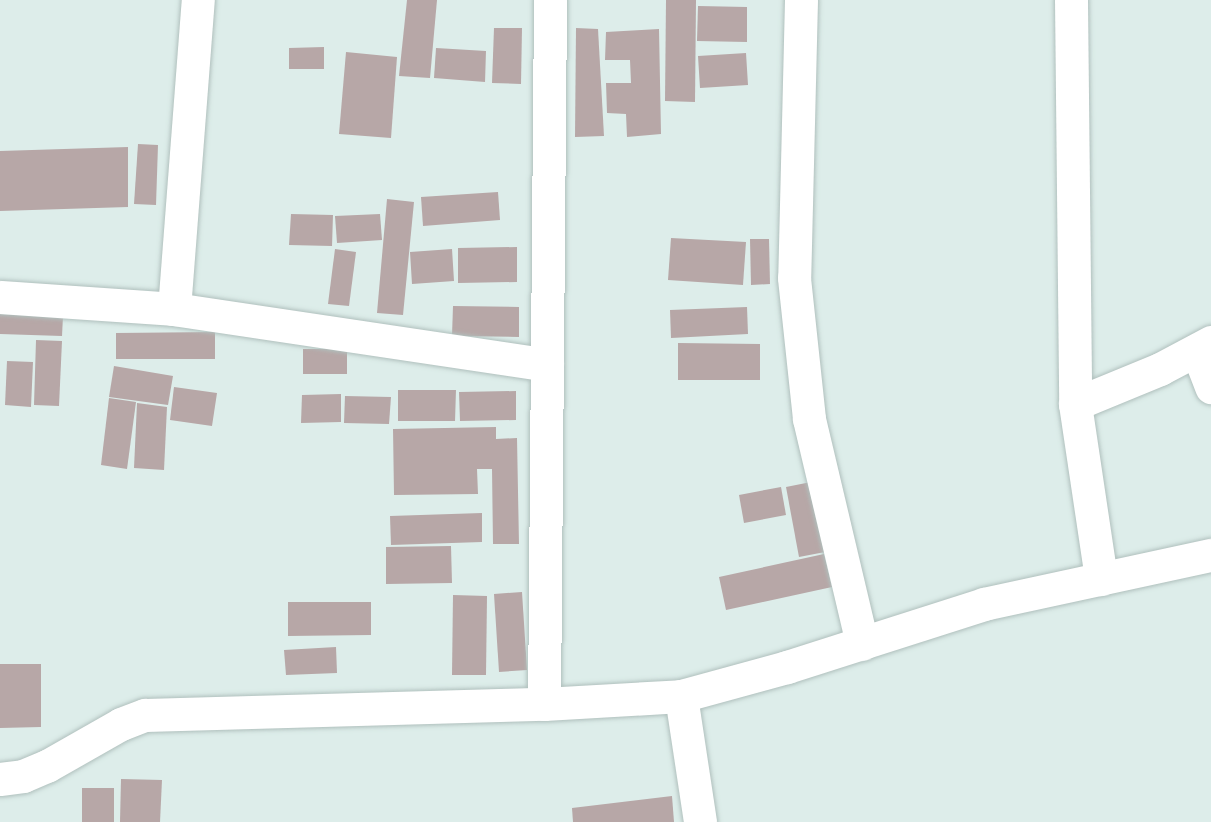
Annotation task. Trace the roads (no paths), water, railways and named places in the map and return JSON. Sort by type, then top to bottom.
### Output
[{"type":"street","points":[[174,309],[198,0]]},
{"type":"street","points":[[544,704],[550,0]]},
{"type":"street","points":[[801,0],[794,278],[809,419],[862,644]]},
{"type":"street","points":[[1071,0],[1075,404],[1101,579]]},
{"type":"street","points":[[0,297],[174,309],[547,365]]},
{"type":"street","points":[[1075,404],[1160,369],[1204,346],[1211,387]]},
{"type":"street","points":[[0,779],[23,776],[47,766],[121,724],[146,715],[544,704],[681,696],[862,644],[984,604],[1211,555]]},
{"type":"street","points":[[681,696],[700,822]]}]
